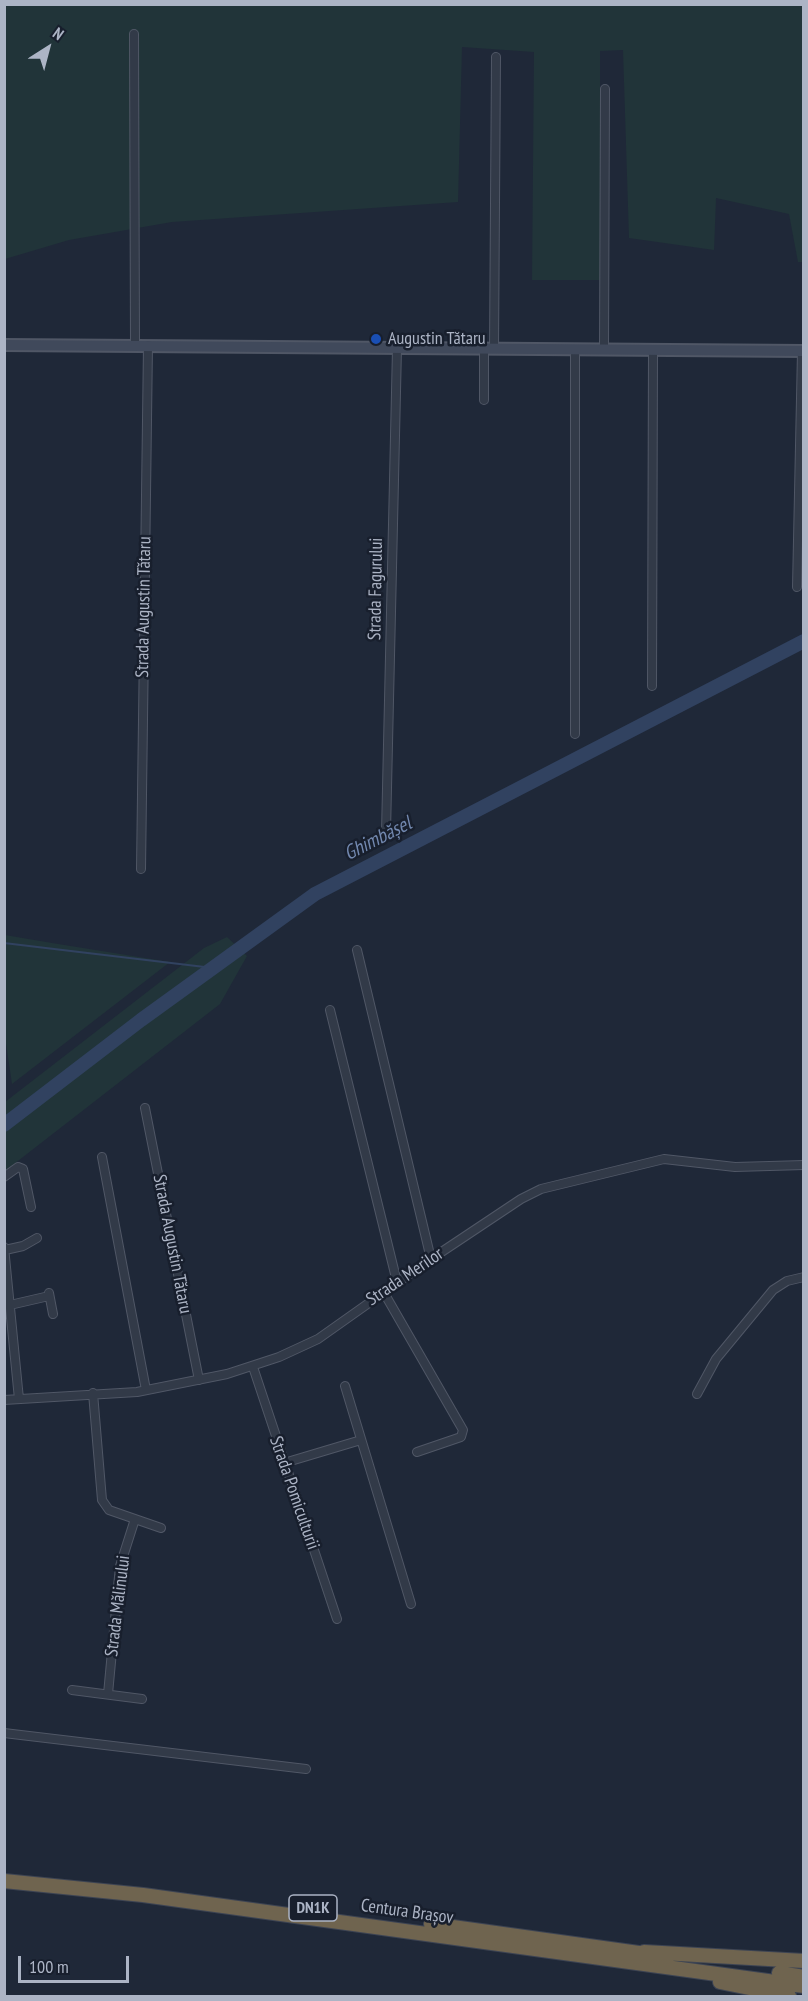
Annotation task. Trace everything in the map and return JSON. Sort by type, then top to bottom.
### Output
[{"type":"highway","name":"Centura Brașov","points":[[4,1871],[144,1885],[619,1955],[804,1986]]},
{"type":"highway","name":"Centura Brașov","points":[[4,1881],[143,1895],[804,1977]]},
{"type":"highway","points":[[619,1955],[804,1961]]},
{"type":"highway","points":[[619,1955],[789,1996]]},
{"type":"street","points":[[134,34],[135,345]]},
{"type":"street","points":[[484,400],[489,349],[496,57]]},
{"type":"street","points":[[604,349],[605,89]]},
{"type":"street","points":[[4,345],[803,351],[797,587]]},
{"type":"street","name":"Strada Augustin Tătaru","points":[[141,869],[148,345]]},
{"type":"street","name":"Strada Fagurului","points":[[386,831],[397,348]]},
{"type":"street","points":[[575,349],[575,734]]},
{"type":"street","points":[[652,686],[653,350]]},
{"type":"street","points":[[357,950],[430,1259]]},
{"type":"street","points":[[330,1010],[396,1282]]},
{"type":"street","name":"Strada Augustin Tătaru","points":[[145,1108],[199,1380]]},
{"type":"street","points":[[102,1157],[146,1390]]},
{"type":"street","name":"Strada Merilor","points":[[4,1400],[146,1390],[253,1367],[318,1339],[430,1259],[541,1189],[664,1159],[742,1168],[804,1165]]},
{"type":"street","points":[[4,1177],[21,1167],[31,1207]]},
{"type":"street","points":[[19,1399],[5,1248],[23,1246],[37,1238]]},
{"type":"street","points":[[697,1394],[707,1381],[716,1359],[773,1290],[787,1281],[804,1277]]},
{"type":"street","points":[[384,1291],[463,1430],[461,1437],[417,1452]]},
{"type":"street","points":[[10,1305],[49,1294],[53,1314]]},
{"type":"street","name":"Strada Pomiculturii","points":[[253,1367],[337,1619]]},
{"type":"street","points":[[345,1386],[411,1604]]},
{"type":"street","points":[[93,1393],[102,1500],[109,1510],[161,1528]]},
{"type":"street","points":[[284,1463],[361,1440]]},
{"type":"street","name":"Strada Mălinului","points":[[108,1694],[120,1566],[135,1519]]},
{"type":"street","points":[[72,1690],[142,1699]]},
{"type":"street","points":[[4,1733],[306,1769]]},
{"type":"green space","points":[[4,5],[803,5],[803,262],[798,262],[789,214],[716,198],[714,250],[629,238],[623,50],[600,51],[600,280],[532,280],[534,52],[462,47],[458,202],[172,222],[69,240],[5,259]]},
{"type":"green space","points":[[5,935],[170,962],[12,1084],[5,1037]]},
{"type":"green space","points":[[227,937],[247,956],[220,1004],[5,1171],[5,1102],[204,948]]},
{"type":"waterway","name":"Ghimbășel","points":[[4,1125],[141,1020],[315,894],[804,641]]},
{"type":"waterway","points":[[4,943],[213,968]]},
{"type":"place","name":"Augustin Tătaru","points":[[376,339]]}]
